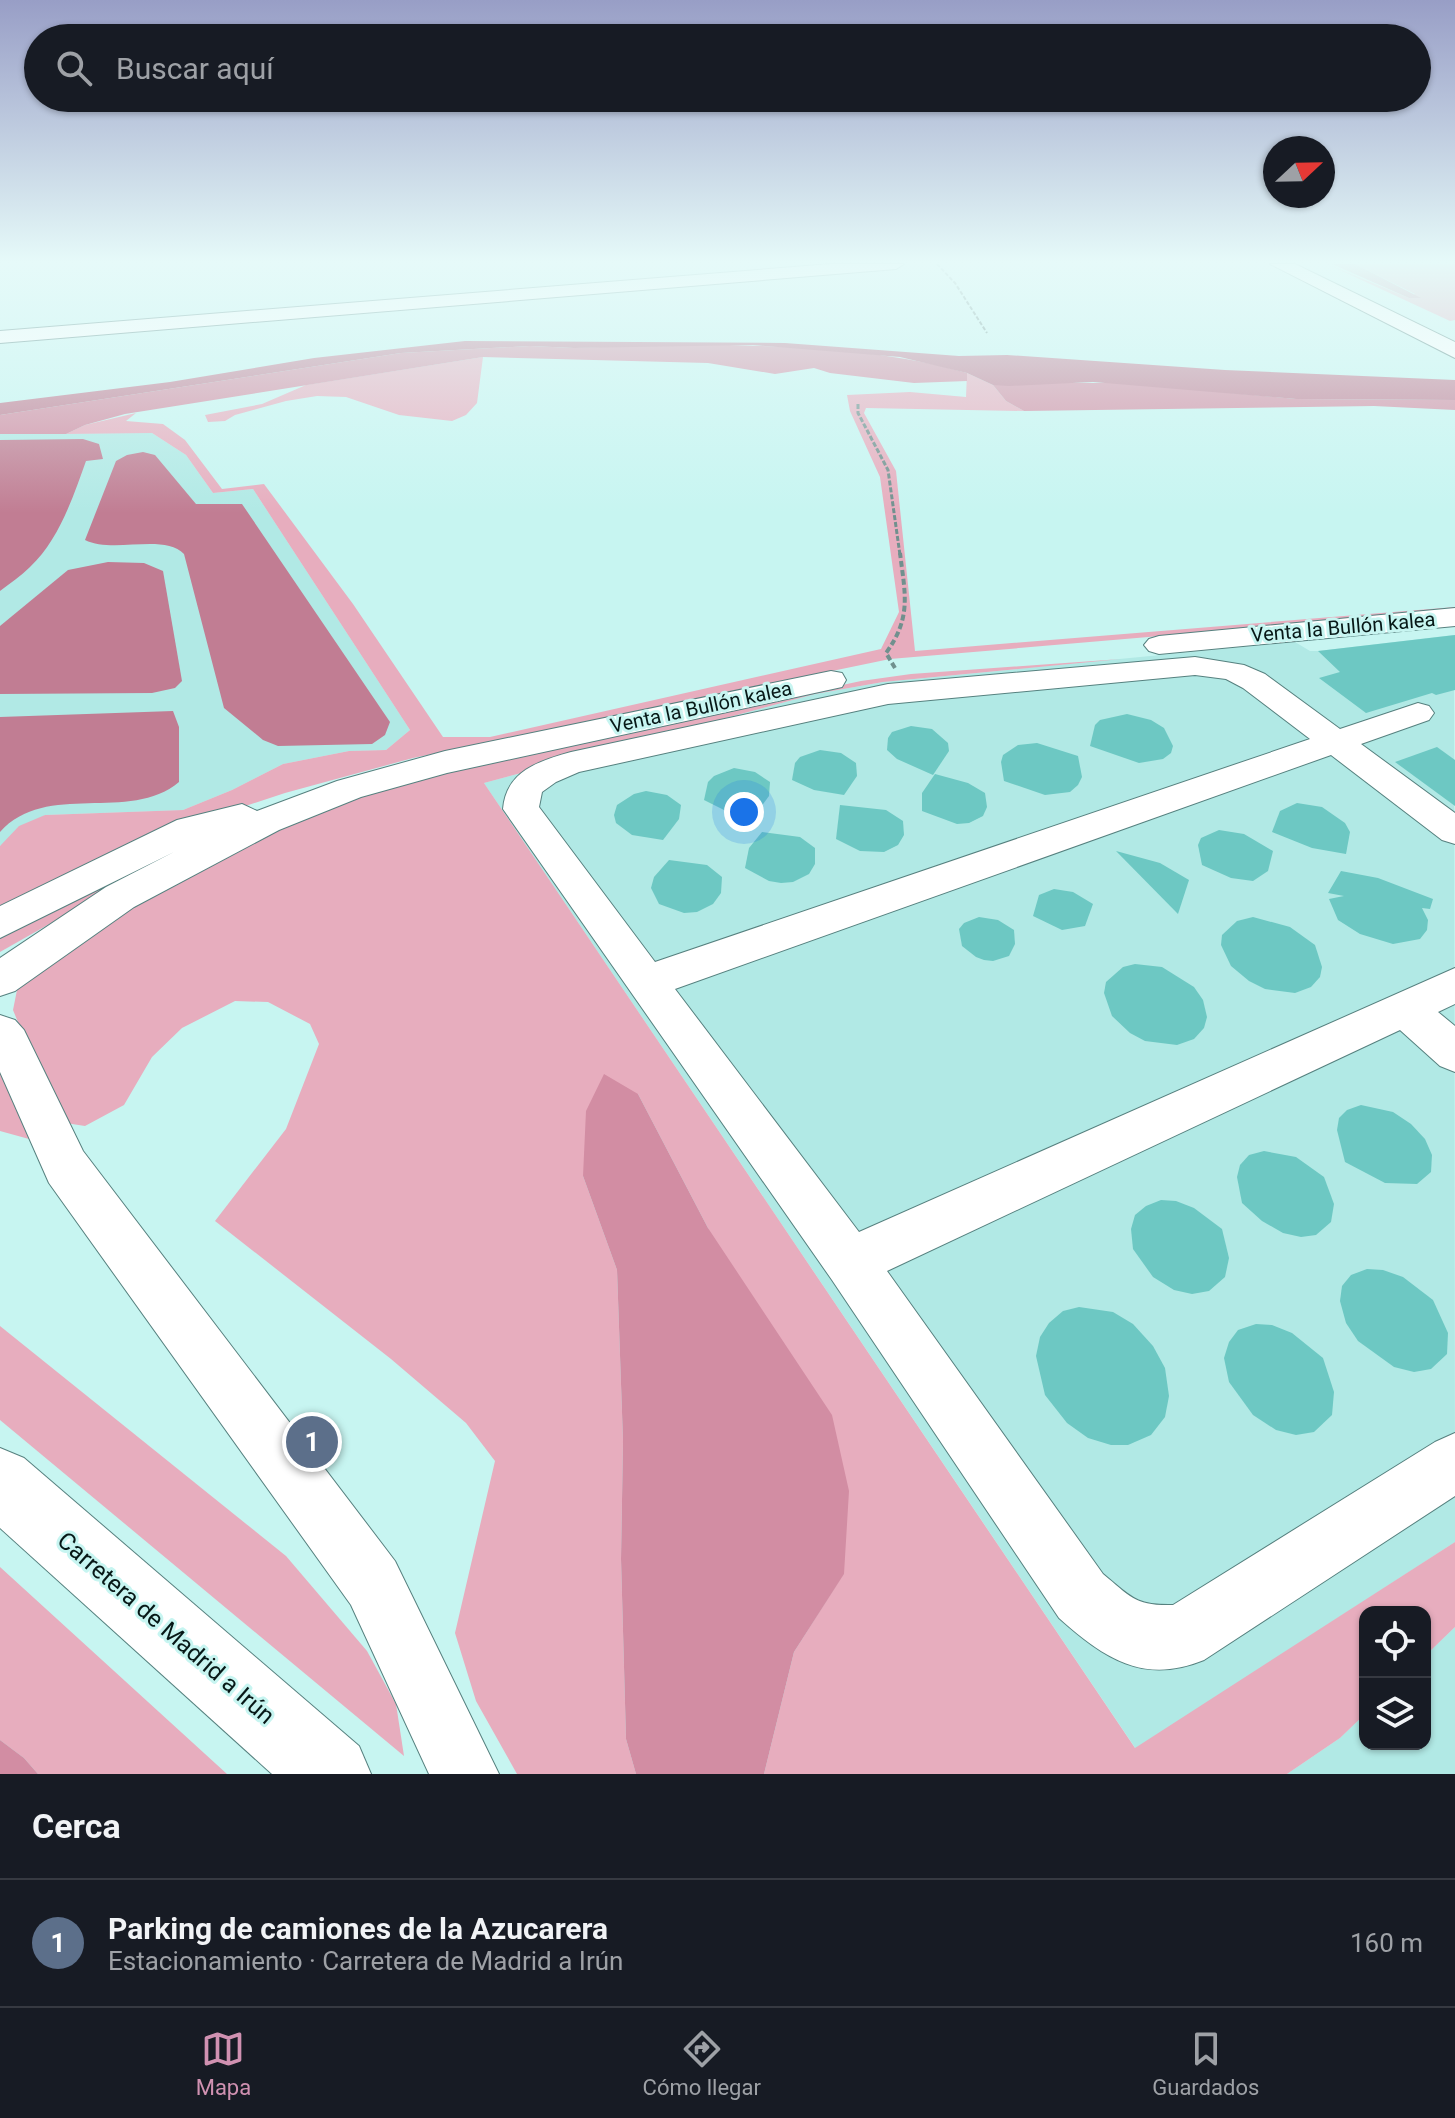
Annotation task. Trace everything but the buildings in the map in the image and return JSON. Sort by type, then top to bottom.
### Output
[{"type":"highway","name":"Carretera de Madrid a Irún","points":[[0,1482],[331,1774]]},
{"type":"street","name":"Venta la Bullón kalea","points":[[0,979],[120,897],[205,851],[349,789],[445,762],[895,668],[1455,617]]},
{"type":"street","points":[[1455,831],[1254,681],[1233,671],[1195,666],[888,694],[571,763],[536,777],[526,785],[520,797],[521,809],[850,1262],[1081,1596],[1110,1621],[1143,1638],[1181,1637],[1455,1462]]},
{"type":"street","points":[[646,982],[1418,713]]},
{"type":"street","points":[[0,923],[190,829],[231,817],[285,814]]},
{"type":"street","points":[[850,1262],[1455,985]]},
{"type":"street","points":[[1405,1008],[1455,1053]]},
{"type":"street","points":[[0,1033],[9,1043],[66,1167],[373,1583],[465,1774]]},
{"type":"path","points":[[858,404],[858,413],[888,470],[893,502],[906,616],[899,635],[886,653],[895,668]]},
{"type":"shaded area","points":[[414,347],[516,347],[401,353],[0,415],[0,403],[170,382],[314,358]]},
{"type":"shaded area","points":[[516,347],[782,347],[863,353],[934,364],[967,373],[967,381],[914,383],[830,373],[814,368],[775,374],[708,363],[483,357],[125,414],[85,425],[66,434],[0,434],[0,415],[401,353]]},
{"type":"shaded area","points":[[547,347],[646,347],[574,348]]},
{"type":"shaded area","points":[[775,347],[836,347],[959,356],[1007,355],[1225,370],[1455,380],[1455,400],[1296,399],[1093,382],[993,385],[967,373],[900,357]]},
{"type":"shaded area","points":[[483,357],[477,403],[466,415],[452,421],[399,415],[346,397],[317,396],[286,401],[235,415],[225,421],[208,422],[205,415],[262,404],[306,385]]},
{"type":"shaded area","points":[[967,373],[993,385],[1006,401],[1024,411],[866,408],[864,413],[896,471],[915,651],[1455,607],[1455,611],[890,659],[413,758],[285,793],[185,826],[0,916],[0,846],[19,826],[45,815],[183,810],[283,764],[349,751],[386,750],[410,730],[253,489],[213,493],[186,455],[152,433],[66,434],[85,425],[136,413],[126,421],[163,424],[185,440],[222,489],[264,484],[353,604],[443,737],[490,737],[881,649],[899,612],[880,477],[850,411],[847,395],[910,392],[966,397]]},
{"type":"shaded area","points":[[1125,383],[1296,399],[1455,400],[1455,410],[1374,406],[1024,411],[1006,401],[993,385]]},
{"type":"shaded area","points":[[152,433],[186,455],[213,493],[253,489],[410,730],[386,750],[349,751],[283,764],[183,810],[45,815],[0,846],[0,434]]},
{"type":"shaded area","points":[[83,439],[99,444],[103,459],[86,461],[64,517],[49,544],[30,567],[0,591],[0,440]]},
{"type":"shaded area","points":[[143,452],[155,455],[196,504],[242,504],[390,722],[385,735],[372,744],[278,746],[263,740],[224,708],[184,554],[164,545],[109,545],[85,540],[116,461]]},
{"type":"shaded area","points":[[108,562],[144,563],[163,571],[182,681],[175,688],[152,693],[0,694],[0,626],[68,570]]},
{"type":"shaded area","points":[[1454,635],[1455,1542],[1136,1749],[484,783],[815,694],[883,682],[1295,642],[1310,651],[1318,651]]},
{"type":"shaded area","points":[[1121,659],[883,682],[815,694],[484,783],[1135,1748],[1455,1542],[1455,1627],[1431,1650],[1431,1606],[1359,1606],[1359,1720],[1340,1738],[1287,1774],[764,1774],[794,1652],[844,1573],[708,1228],[638,1094],[583,1176],[617,1270],[623,1441],[621,1559],[626,1739],[636,1774],[517,1774],[476,1701],[455,1633],[495,1461],[466,1423],[391,1359],[215,1221],[286,1129],[319,1044],[310,1024],[268,1002],[235,1001],[182,1028],[152,1057],[124,1105],[85,1126],[59,1122],[13,1010],[17,990],[56,952],[163,885],[257,836],[354,797],[440,771],[861,681],[911,674]]},
{"type":"shaded area","points":[[173,711],[179,727],[179,782],[159,794],[137,800],[41,808],[19,817],[0,832],[0,717]]},
{"type":"shaded area","points":[[192,843],[0,952],[0,929]]},
{"type":"shaded area","points":[[0,1062],[25,1107],[29,1139],[0,1131]]},
{"type":"shaded area","points":[[604,1074],[638,1094],[708,1228],[832,1415],[849,1491],[844,1574],[794,1652],[764,1774],[636,1774],[626,1739],[621,1559],[623,1441],[617,1270],[583,1176],[586,1111]]},
{"type":"shaded area","points":[[0,1326],[286,1556],[367,1651],[396,1704],[404,1756],[0,1420]]},
{"type":"shaded area","points":[[0,1567],[227,1774],[38,1774],[24,1758],[0,1740]]},
{"type":"shaded area","points":[[1455,1627],[1455,1774],[1287,1774],[1340,1738],[1359,1720],[1359,1750],[1431,1750],[1431,1650]]},
{"type":"shaded area","points":[[0,1740],[24,1758],[38,1774],[0,1774]]},
{"type":"place","name":"Parking de camiones de la Azucarera","points":[[312,1442]]}]
